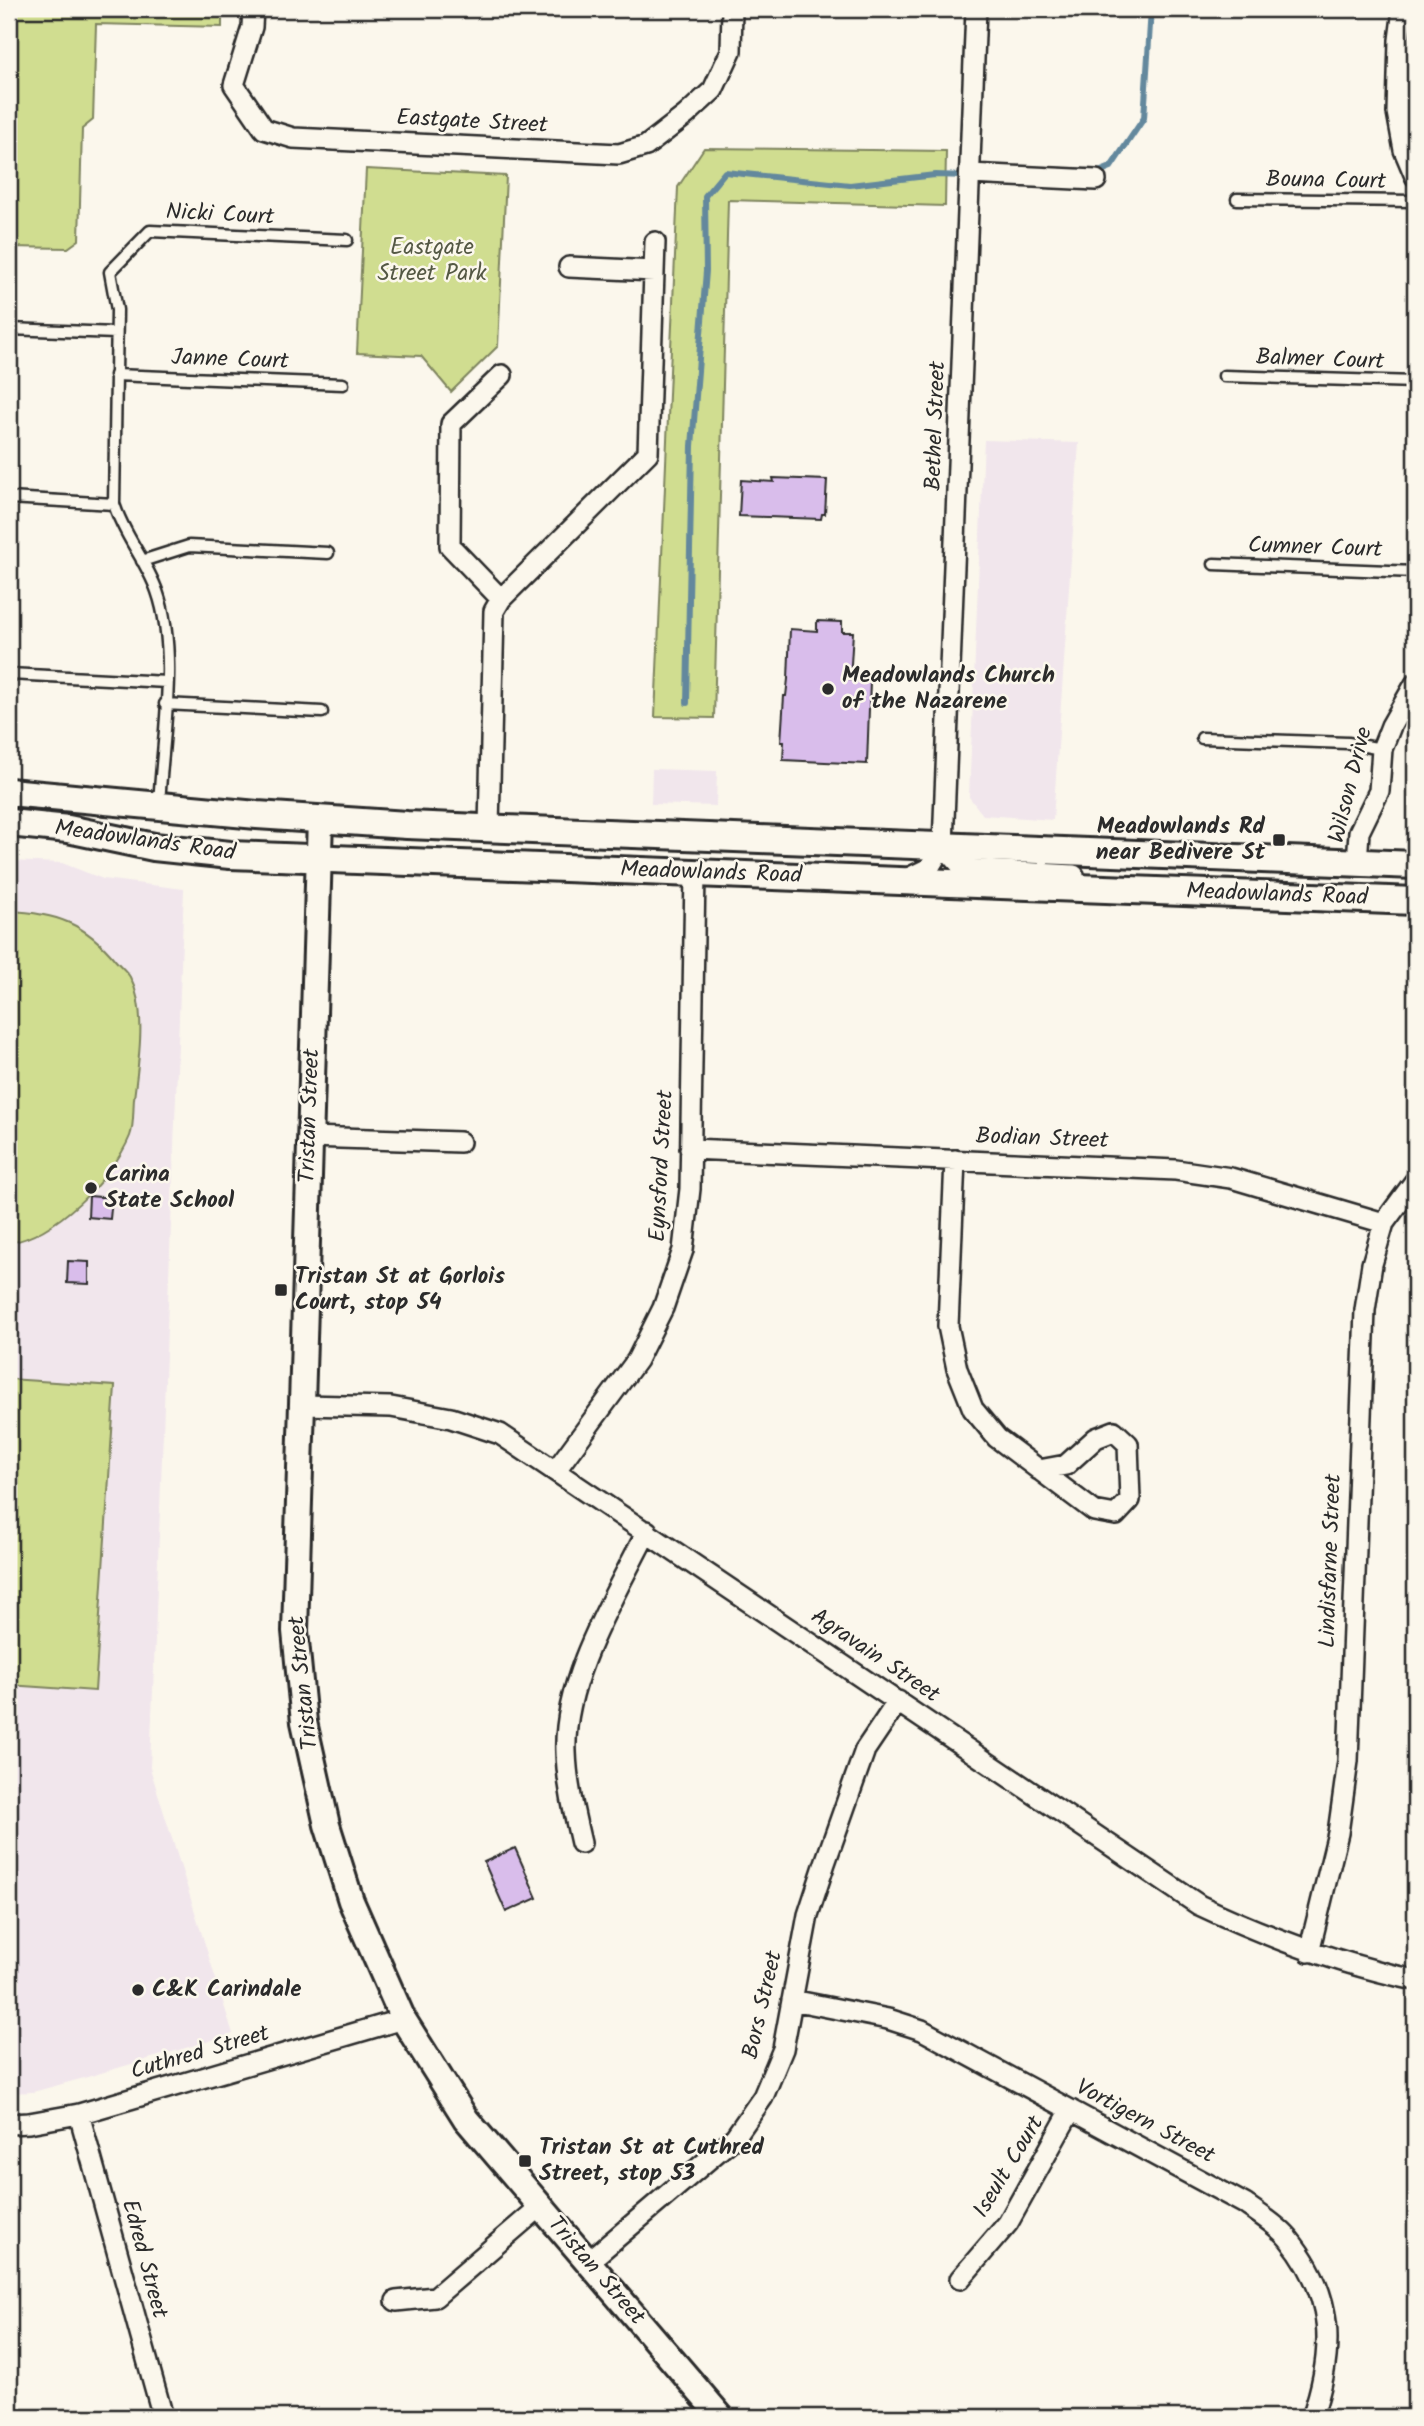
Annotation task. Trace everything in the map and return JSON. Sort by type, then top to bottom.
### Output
[{"type":"main road","name":"Meadowlands Road","points":[[9,792],[159,807],[489,828],[1415,865]]},
{"type":"main road","name":"Meadowlands Road","points":[[9,823],[68,829],[154,847],[230,855],[1415,901]]},
{"type":"street","name":"Eastgate Street","points":[[253,9],[252,27],[234,85],[264,130],[293,138],[619,154],[646,146],[713,90],[731,51],[732,9]]},
{"type":"street","name":"Bethel Street","points":[[943,845],[976,9]]},
{"type":"street","points":[[1403,9],[1399,40],[1406,112],[1404,150],[1415,176]]},
{"type":"street","points":[[970,165],[1096,180]]},
{"type":"street","points":[[489,828],[494,611],[501,599],[648,453],[655,242]]},
{"type":"street","points":[[569,267],[654,271]]},
{"type":"street","points":[[501,599],[450,546],[451,425],[502,375]]},
{"type":"street","name":"Wilson Drive","points":[[1357,863],[1359,832],[1379,791],[1382,749],[1391,726],[1410,709],[1415,684]]},
{"type":"street","name":"Tristan Street","points":[[320,819],[295,1631],[304,1722],[327,1825],[351,1901],[403,2019],[467,2119],[721,2417]]},
{"type":"street","points":[[902,880],[929,867],[943,845],[964,869],[1083,875],[1153,890]]},
{"type":"street","name":"Eynsford Street","points":[[556,1470],[637,1360],[663,1308],[683,1250],[690,1189],[695,872]]},
{"type":"street","points":[[310,1137],[460,1142]]},
{"type":"street","name":"Bodian Street","points":[[690,1149],[1175,1170],[1231,1178],[1384,1223]]},
{"type":"street","points":[[955,1160],[948,1326],[957,1369],[973,1409],[997,1438],[1094,1511],[1116,1515],[1130,1500],[1128,1444],[1114,1431],[1096,1438],[1066,1465],[1040,1470]]},
{"type":"street","name":"Lindisfarne Street","points":[[1309,1952],[1338,1833],[1348,1761],[1365,1310],[1372,1264],[1384,1223],[1415,1181]]},
{"type":"street","name":"Agravain Street","points":[[302,1405],[391,1407],[451,1418],[500,1434],[1199,1905],[1257,1933],[1309,1952],[1357,1967],[1415,1980]]},
{"type":"street","points":[[581,1843],[571,1800],[565,1750],[571,1703],[582,1663],[646,1531]]},
{"type":"street","name":"Bors Street","points":[[588,2262],[735,2137],[763,2097],[783,2049],[808,1916],[844,1808],[865,1750],[898,1701]]},
{"type":"street","name":"Vortigern Street","points":[[792,2000],[888,2019],[922,2030],[1245,2204],[1286,2236],[1311,2272],[1324,2310],[1328,2350],[1322,2386],[1312,2417]]},
{"type":"street","name":"Cuthred Street","points":[[9,2124],[79,2114],[403,2019]]},
{"type":"street","name":"Iseult Court","points":[[960,2278],[1008,2223],[1071,2110]]},
{"type":"street","name":"Edred Street","points":[[79,2114],[163,2417]]},
{"type":"street","points":[[396,2301],[435,2297],[541,2206]]},
{"type":"lane","name":"Bouna Court","points":[[1237,199],[1415,201]]},
{"type":"lane","name":"Nicki Court","points":[[116,333],[117,310],[110,272],[150,230],[347,240]]},
{"type":"lane","points":[[9,329],[116,333],[114,504],[121,526],[157,589],[166,625],[169,656],[159,807]]},
{"type":"lane","name":"Janne Court","points":[[115,375],[343,384]]},
{"type":"lane","name":"Balmer Court","points":[[1224,376],[1415,382]]},
{"type":"lane","points":[[9,498],[114,504]]},
{"type":"lane","points":[[142,561],[188,546],[328,553]]},
{"type":"lane","name":"Cumner Court","points":[[1214,564],[1415,572]]},
{"type":"lane","points":[[9,674],[167,682]]},
{"type":"lane","points":[[166,704],[322,712]]},
{"type":"lane","points":[[1202,738],[1348,743],[1382,749]]},
{"type":"shaded area","points":[[984,440],[1079,443],[1053,820],[983,815],[969,797]]},
{"type":"shaded area","points":[[652,769],[717,771],[716,806],[651,804]]},
{"type":"shaded area","name":"Carina State School","points":[[9,861],[62,863],[103,879],[184,889],[150,1768],[233,2034],[33,2092],[9,2093]]},
{"type":"green space","points":[[9,9],[222,9],[222,27],[96,24],[93,120],[82,129],[79,240],[68,248],[9,247]]},
{"type":"green space","points":[[704,148],[946,151],[945,206],[728,200],[714,718],[655,717],[678,187]]},
{"type":"green space","name":"Eastgate Street Park","points":[[366,169],[506,176],[498,346],[451,392],[421,356],[357,353]]},
{"type":"green space","points":[[9,911],[41,914],[68,922],[93,937],[130,977],[139,1006],[140,1037],[132,1128],[122,1152],[96,1186],[63,1217],[26,1238],[9,1243]]},
{"type":"green space","points":[[9,1379],[115,1386],[95,1691],[9,1685]]},
{"type":"building","points":[[773,478],[827,480],[825,514],[822,514],[821,519],[739,516],[741,480],[774,482]]},
{"type":"building","name":"Meadowlands Church of the Nazarene","points":[[817,621],[842,622],[842,632],[853,632],[850,680],[870,681],[867,764],[783,760],[784,742],[781,742],[790,629],[817,631]]},
{"type":"building","points":[[89,1196],[112,1198],[110,1219],[88,1217]]},
{"type":"building","points":[[68,1261],[89,1262],[89,1284],[67,1283]]},
{"type":"building","points":[[515,1848],[537,1898],[506,1912],[484,1862]]},
{"type":"waterway","points":[[1094,174],[1111,167],[1144,118],[1151,9]]},
{"type":"waterway","points":[[687,703],[692,446],[706,271],[705,196],[725,172],[850,185],[935,175],[967,176]]},
{"type":"place","name":"Meadowlands Church of the Nazarene","points":[[828,689]]},
{"type":"place","name":"Meadowlands Rd near Bedivere St","points":[[1279,840]]},
{"type":"place","name":"Carina State School","points":[[91,1188]]},
{"type":"place","name":"Tristan St at Gorlois Court, stop 54","points":[[281,1290]]},
{"type":"place","name":"C&K Carindale","points":[[138,1990]]},
{"type":"place","name":"Tristan St at Cuthred Street, stop 53","points":[[525,2161]]}]
